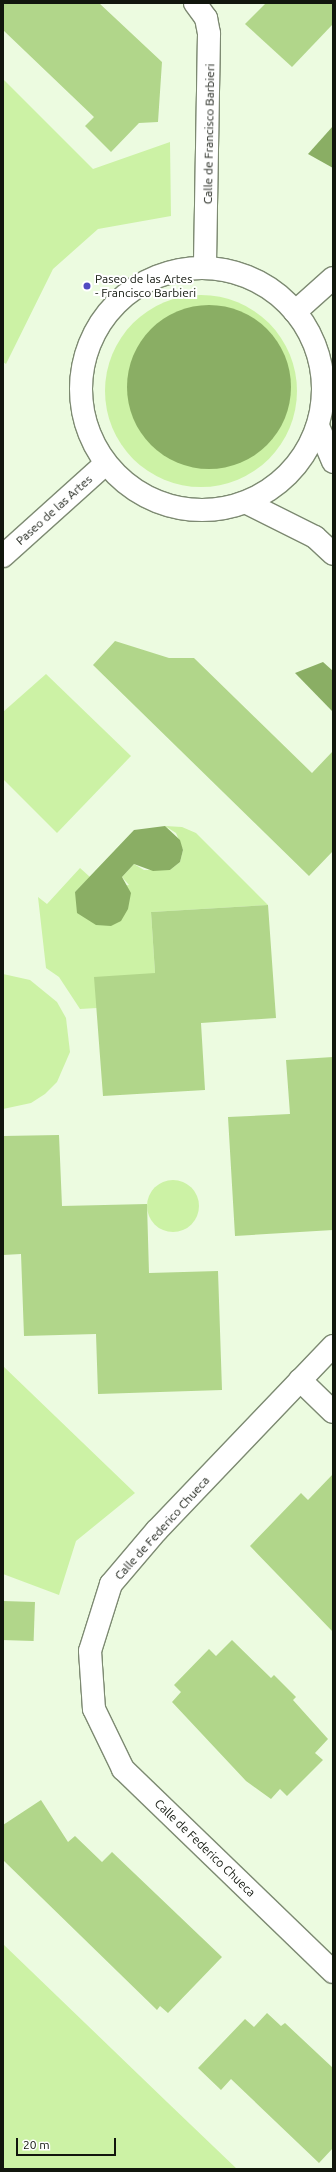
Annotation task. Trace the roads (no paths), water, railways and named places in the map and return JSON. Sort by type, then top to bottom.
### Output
[{"type":"street","name":"Calle de Francisco Barbieri","points":[[195,3],[206,18],[210,34],[205,268]]},
{"type":"street","points":[[205,268],[239,274],[269,288],[295,312],[315,343],[323,371],[324,400],[318,426],[307,453],[284,480],[247,503],[213,511],[178,509],[138,493],[105,464],[87,428],[80,389],[85,355],[101,321],[127,294],[151,279],[178,270],[205,268]]},
{"type":"street","points":[[295,312],[333,278]]},
{"type":"street","points":[[318,426],[333,462]]},
{"type":"street","name":"Paseo de las Artes","points":[[3,556],[105,464]]},
{"type":"street","points":[[247,503],[315,537],[333,554]]},
{"type":"street","name":"Calle de Federico Chueca","points":[[333,1346],[157,1530],[111,1584],[90,1651],[94,1709],[123,1769],[333,1972]]},
{"type":"street","points":[[300,1380],[333,1412]]},
{"type":"place","name":"Paseo de las Artes - Francisco Barbieri","points":[[87,286]]}]
